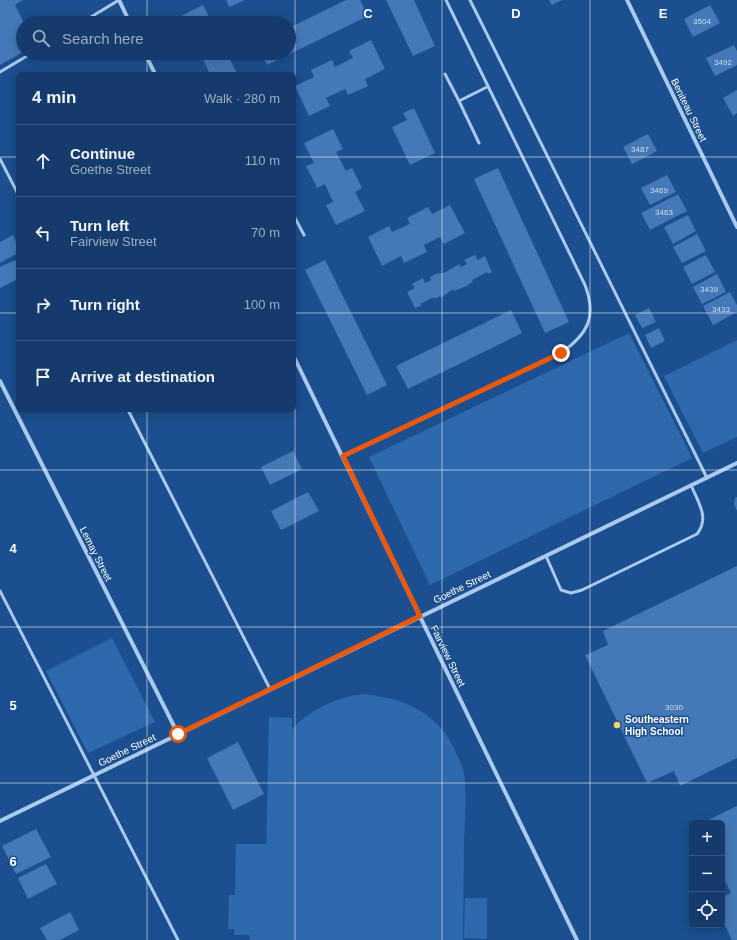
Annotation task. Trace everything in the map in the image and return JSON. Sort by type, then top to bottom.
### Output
[{"type":"street","points":[[119,0],[127,16]]},
{"type":"street","name":"Beniteau Street","points":[[627,0],[737,227]]},
{"type":"street","points":[[148,60],[154,72]]},
{"type":"street","name":"Fairview Street","points":[[296,361],[577,940]]},
{"type":"street","name":"Lemay Street","points":[[0,381],[178,734]]},
{"type":"street","name":"Goethe Street","points":[[0,821],[737,463]]},
{"type":"lane","points":[[93,16],[119,0]]},
{"type":"lane","points":[[343,456],[561,353],[574,344],[584,332],[591,318],[591,306],[585,285],[487,87],[446,0]]},
{"type":"lane","points":[[470,0],[707,478]]},
{"type":"lane","points":[[0,72],[20,60]]},
{"type":"lane","points":[[445,74],[479,143]]},
{"type":"lane","points":[[459,101],[487,87]]},
{"type":"lane","points":[[0,159],[16,190]]},
{"type":"lane","points":[[296,220],[304,235]]},
{"type":"lane","points":[[129,412],[270,689]]},
{"type":"lane","points":[[546,556],[562,590],[571,593],[582,590],[697,534],[704,521],[691,485]]},
{"type":"lane","points":[[0,591],[178,940]]},
{"type":"shaded area","points":[[629,333],[692,458],[430,585],[369,457]]},
{"type":"shaded area","points":[[737,340],[737,437],[703,453],[664,376]]},
{"type":"shaded area","points":[[112,638],[155,722],[88,753],[46,671]]},
{"type":"shaded area","points":[[364,694],[394,700],[420,711],[432,719],[442,729],[450,741],[464,772],[465,818],[463,940],[250,940],[249,935],[234,935],[234,929],[228,929],[229,895],[235,895],[236,844],[266,844],[266,855],[269,717],[292,718],[292,729],[307,716],[325,705],[344,698]]},
{"type":"shaded area","points":[[465,898],[487,898],[487,939],[464,938]]},
{"type":"building","points":[[0,0],[23,0],[15,5],[20,16],[16,16],[16,56],[0,65]]},
{"type":"building","points":[[226,0],[245,0],[229,7]]},
{"type":"building","points":[[346,0],[360,0],[368,16],[296,51],[296,25]]},
{"type":"building","points":[[386,0],[414,0],[435,46],[413,56]]},
{"type":"building","points":[[549,0],[562,0],[552,5]]},
{"type":"building","points":[[203,5],[208,16],[181,16]]},
{"type":"building","points":[[710,5],[720,23],[693,37],[684,19]]},
{"type":"building","points":[[371,40],[385,69],[365,79],[368,86],[348,95],[345,89],[326,98],[330,106],[309,116],[296,86],[314,77],[311,70],[332,60],[335,67],[353,58],[349,51]]},
{"type":"building","points":[[734,45],[737,51],[737,65],[715,76],[706,58]]},
{"type":"building","points":[[203,60],[230,60],[236,72],[209,72]]},
{"type":"building","points":[[264,60],[277,60],[267,65]]},
{"type":"building","points":[[737,90],[737,113],[733,116],[723,98]]},
{"type":"building","points":[[414,108],[435,153],[410,165],[392,127],[407,120],[403,113]]},
{"type":"building","points":[[333,129],[343,149],[336,152],[346,171],[352,168],[362,188],[355,192],[365,211],[336,225],[326,205],[333,202],[325,184],[317,188],[306,166],[314,163],[304,143]]},
{"type":"building","points":[[648,134],[657,151],[632,164],[623,147]]},
{"type":"building","points":[[498,168],[569,322],[545,333],[474,179]]},
{"type":"building","points":[[667,175],[676,192],[650,205],[641,188]]},
{"type":"building","points":[[678,194],[687,211],[650,230],[641,213]]},
{"type":"building","points":[[450,205],[465,233],[444,244],[440,237],[424,245],[427,252],[404,263],[401,256],[382,266],[368,237],[389,226],[392,232],[410,224],[407,218],[428,207],[432,214]]},
{"type":"building","points":[[688,215],[696,231],[673,244],[664,227]]},
{"type":"building","points":[[697,234],[706,251],[682,263],[673,247]]},
{"type":"building","points":[[13,235],[16,242],[16,254],[0,263],[0,242]]},
{"type":"building","points":[[475,255],[478,260],[485,256],[492,272],[488,274],[487,272],[472,280],[473,282],[468,284],[469,285],[454,291],[453,289],[441,298],[440,296],[435,299],[434,297],[420,304],[421,306],[415,308],[407,292],[415,288],[412,284],[423,278],[425,283],[431,280],[430,277],[438,273],[446,272],[459,264],[461,267],[467,264],[464,260]]},
{"type":"building","points":[[706,255],[715,272],[692,284],[683,267]]},
{"type":"building","points":[[15,260],[16,262],[16,280],[0,288],[0,267]]},
{"type":"building","points":[[325,260],[387,385],[367,395],[305,270]]},
{"type":"building","points":[[717,274],[726,292],[702,304],[693,287]]},
{"type":"building","points":[[730,292],[737,305],[737,312],[713,325],[703,306]]},
{"type":"building","points":[[649,308],[656,322],[642,328],[635,315]]},
{"type":"building","points":[[511,310],[522,333],[408,389],[396,366]]},
{"type":"building","points":[[659,328],[665,341],[651,348],[645,335]]},
{"type":"building","points":[[293,451],[302,469],[270,485],[261,467]]},
{"type":"building","points":[[308,492],[319,511],[281,530],[271,511]]},
{"type":"building","points":[[737,497],[737,511],[734,504],[735,498]]},
{"type":"building","name":"Southeastern High School","points":[[737,566],[737,758],[680,786],[674,771],[647,783],[585,655],[608,645],[603,631]]},
{"type":"building","points":[[238,742],[264,794],[233,810],[207,758]]},
{"type":"building","points":[[737,806],[737,940],[732,940],[725,925],[725,896],[731,893],[725,881],[725,820],[708,820]]},
{"type":"building","points":[[36,829],[51,857],[16,874],[2,846]]},
{"type":"building","points":[[46,864],[57,884],[28,899],[18,878]]},
{"type":"building","points":[[70,912],[79,930],[60,940],[47,940],[40,928]]},
{"type":"place","name":"Southeastern High School","points":[[617,725]]},
{"type":"route","points":[[178,734],[420,616],[343,456],[561,353]]}]
